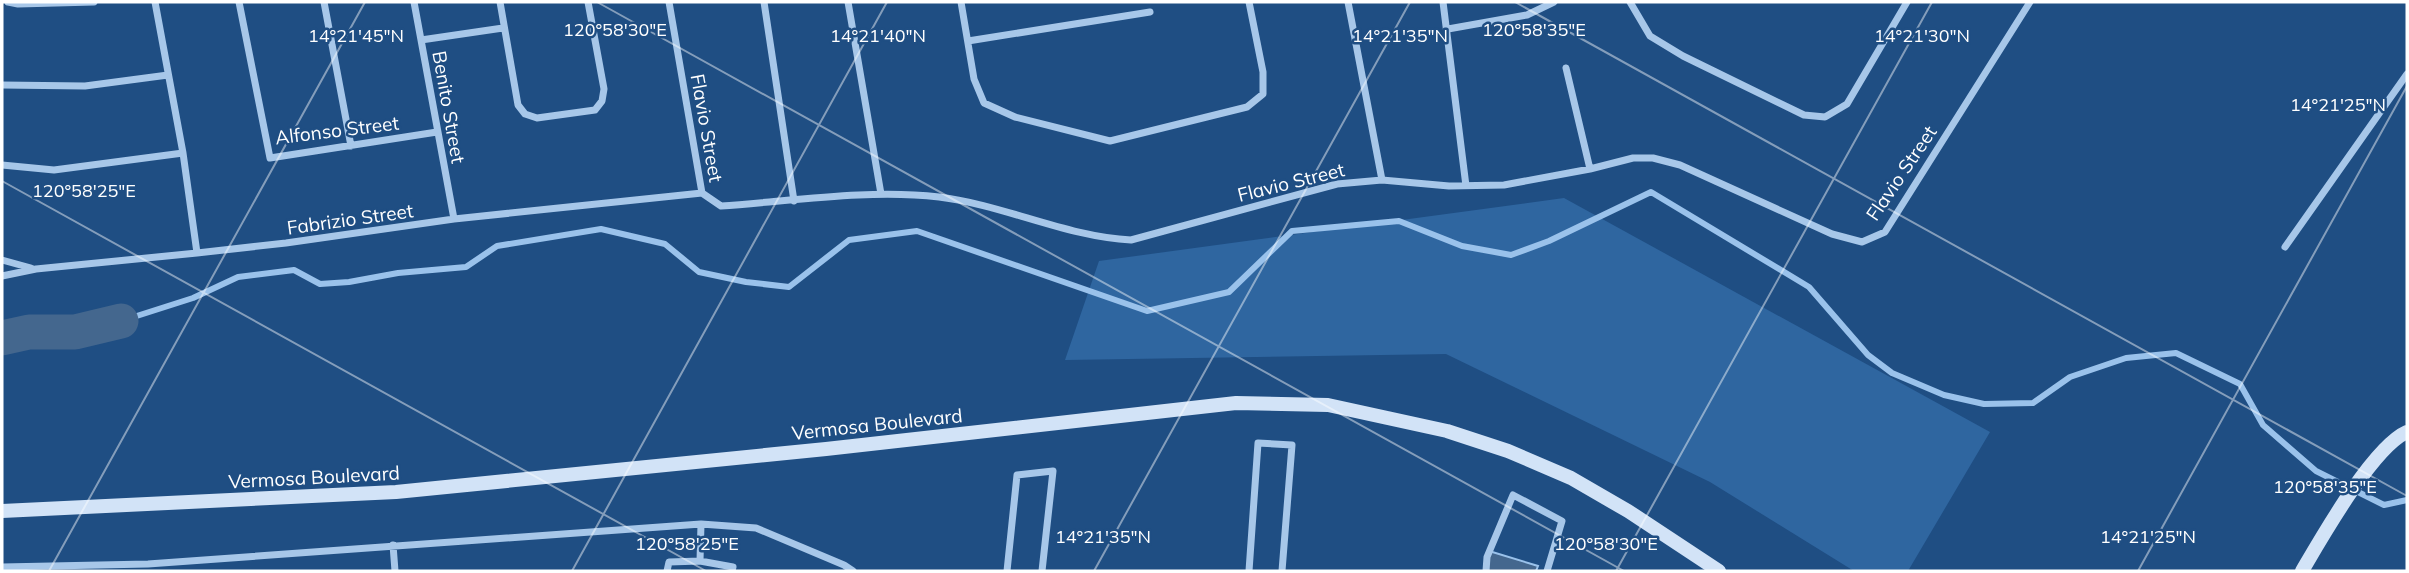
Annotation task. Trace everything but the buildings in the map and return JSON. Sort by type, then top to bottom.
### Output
[{"type":"main road","name":"Vermosa Boulevard","points":[[2,511],[396,492],[827,449],[1236,403],[1328,405],[1447,431],[1508,451],[1571,478],[1628,511],[1719,571]]},
{"type":"main road","points":[[2302,571],[2323,535],[2379,454],[2407,432]]},
{"type":"street","points":[[8,2],[94,2]]},
{"type":"street","points":[[155,2],[183,153],[197,253]]},
{"type":"street","name":"Alfonso Street","points":[[239,2],[270,158],[437,132]]},
{"type":"street","points":[[324,2],[351,146]]},
{"type":"street","name":"Benito Street","points":[[414,2],[454,219]]},
{"type":"street","points":[[500,2],[518,105],[525,114],[537,118],[594,110],[602,101],[604,89],[587,2]]},
{"type":"street","name":"Flavio Street","points":[[670,2],[702,193],[721,206],[881,194],[939,198],[991,207],[1110,239],[1131,240],[1337,184],[1382,180],[1466,186],[1504,185],[1633,158],[1653,158],[1680,165],[1832,234],[1862,242],[1885,232],[2030,2]]},
{"type":"street","points":[[764,2],[794,201]]},
{"type":"street","points":[[848,2],[881,194]]},
{"type":"street","points":[[961,2],[974,79],[984,103],[1015,117],[1110,141],[1247,107],[1263,94],[1263,72],[1249,2]]},
{"type":"street","points":[[1348,2],[1382,180]]},
{"type":"street","points":[[1443,2],[1466,186]]},
{"type":"street","points":[[1448,29],[1527,15],[1554,2]]},
{"type":"street","points":[[1630,2],[1650,36],[1683,56],[1804,116],[1825,117],[1847,104],[1907,2]]},
{"type":"street","points":[[968,41],[1150,12]]},
{"type":"street","points":[[421,40],[503,28]]},
{"type":"street","points":[[1566,68],[1590,169]]},
{"type":"street","points":[[2285,247],[2407,74]]},
{"type":"street","points":[[2,85],[85,86],[168,75]]},
{"type":"street","points":[[2,165],[54,170],[183,153]]},
{"type":"street","name":"Fabrizio Street","points":[[2,276],[36,269],[325,238],[454,219],[702,193]]},
{"type":"street","points":[[2,260],[36,269]]},
{"type":"street","points":[[1249,571],[1258,443],[1292,446],[1282,571]]},
{"type":"street","points":[[1007,571],[1017,475],[1053,471],[1042,571]]},
{"type":"street","points":[[1486,571],[1487,557],[1513,495],[1562,521],[1547,571]]},
{"type":"street","points":[[701,524],[701,561]]},
{"type":"street","points":[[2,567],[148,568],[393,545],[701,524],[756,528],[853,571]]},
{"type":"street","points":[[393,545],[395,571]]},
{"type":"street","points":[[667,571],[669,562],[701,561],[733,567],[732,571]]},
{"type":"street","points":[[2,567],[6,571]]},
{"type":"shaded area","points":[[1564,198],[1990,432],[1908,571],[1854,571],[1710,482],[1446,354],[1065,360],[1099,261]]},
{"type":"shaded area","points":[[1489,551],[1538,566],[1536,571],[1486,571]]},
{"type":"waterway","points":[[121,321],[193,298],[238,277],[294,270],[320,284],[466,267],[497,246],[601,229],[665,244],[699,272],[746,282],[789,287],[849,240],[917,231],[1147,311],[1229,292],[1292,231],[1399,221],[1462,246],[1511,255],[1549,241],[1651,192],[1809,287],[1868,355],[1892,373],[1944,395],[1984,404],[2033,403],[2070,377],[2126,358],[2176,353],[2240,384],[2263,425],[2316,471],[2384,505],[2407,500]]},
{"type":"waterway","points":[[2,338],[29,332],[75,332],[121,321]]}]
